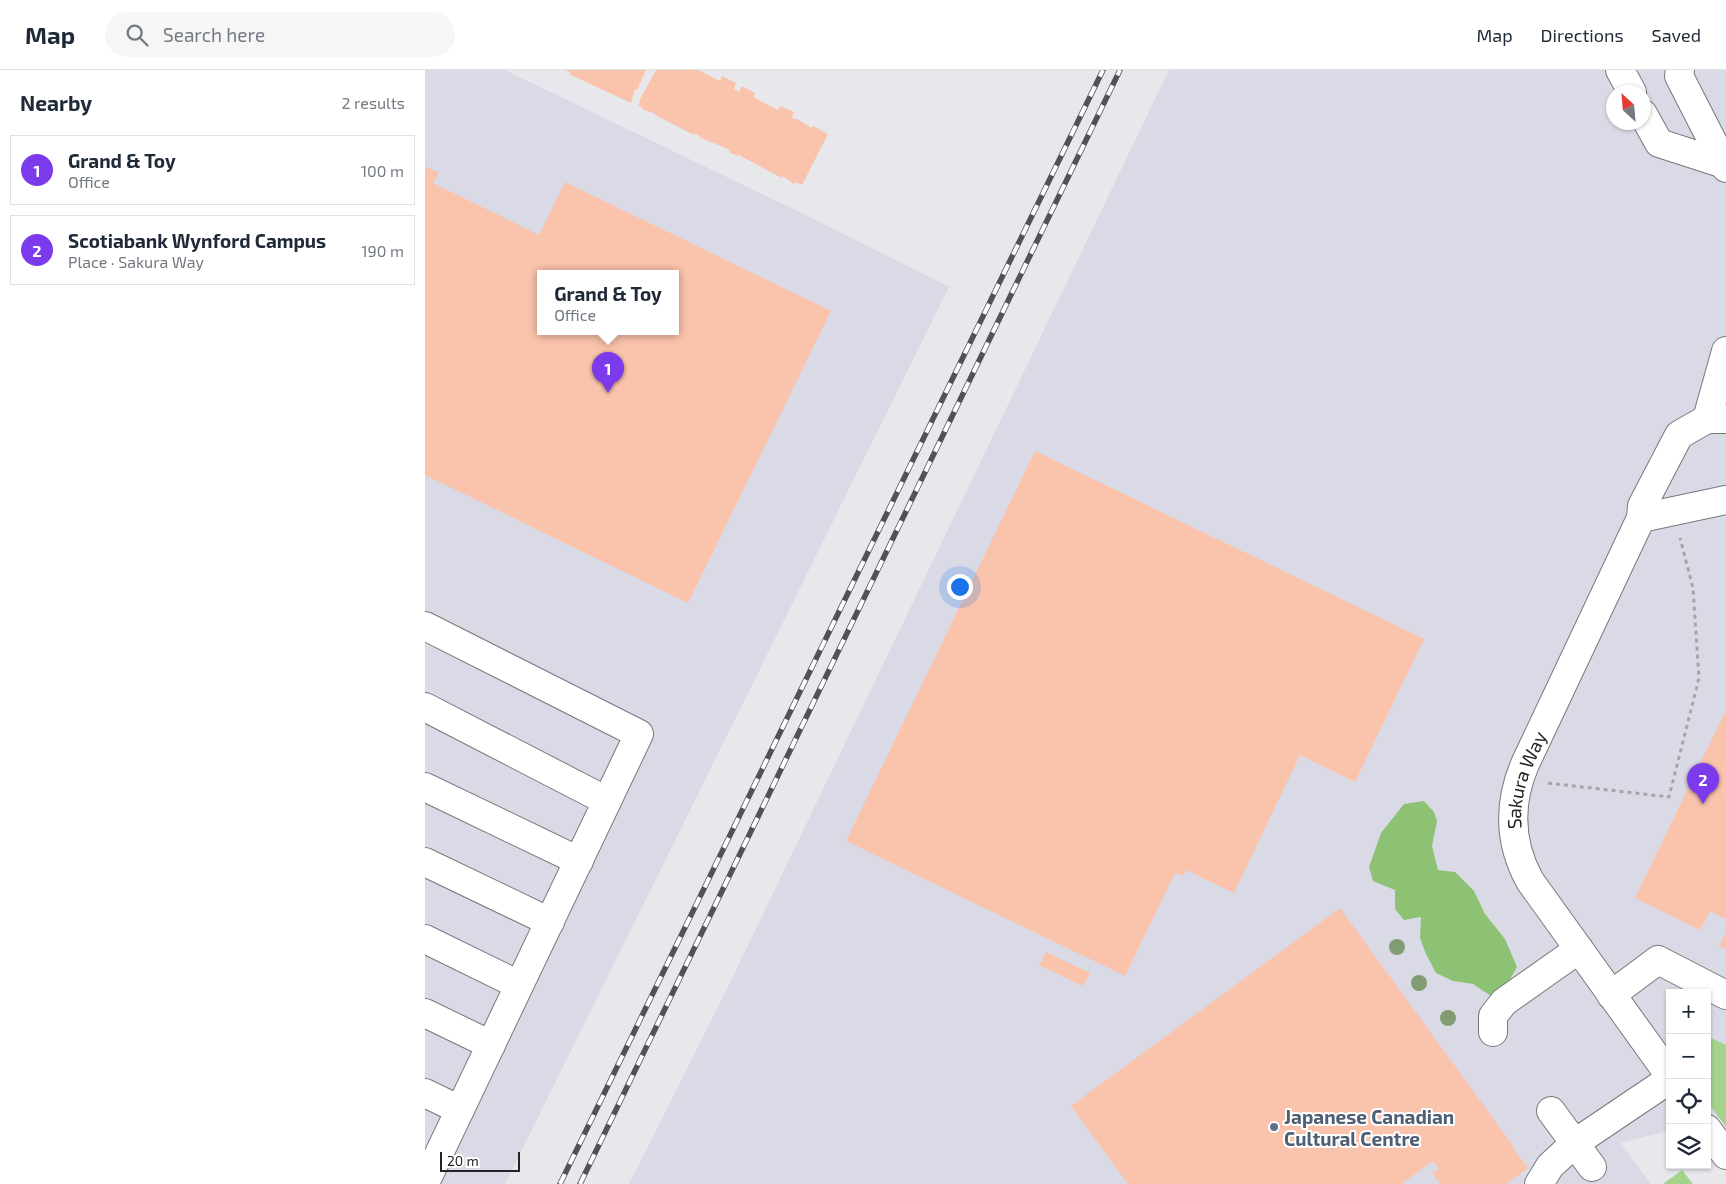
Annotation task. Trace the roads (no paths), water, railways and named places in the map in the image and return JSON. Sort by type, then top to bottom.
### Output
[{"type":"street","points":[[1620,70],[1628,85]]},
{"type":"street","points":[[1681,70],[1679,76],[1725,166]]},
{"type":"street","points":[[1651,128],[1659,143],[1725,166]]},
{"type":"street","points":[[1716,419],[1726,351]]},
{"type":"street","name":"Sakura Way","points":[[1666,1072],[1530,881],[1514,840],[1513,801],[1519,780],[1641,518],[1642,506],[1679,435],[1716,419]]},
{"type":"street","points":[[1641,518],[1726,500]]},
{"type":"street","points":[[425,626],[639,734],[460,1110],[426,1177]]},
{"type":"street","points":[[425,707],[607,800]]},
{"type":"street","points":[[425,787],[579,861]]},
{"type":"street","points":[[425,862],[550,922]]},
{"type":"street","points":[[425,939],[519,986]]},
{"type":"street","points":[[1493,1032],[1493,1016],[1504,1002],[1579,949]]},
{"type":"street","points":[[1611,995],[1658,960],[1726,995]]},
{"type":"street","points":[[425,1013],[491,1045]]},
{"type":"street","points":[[1539,1184],[1550,1166],[1575,1144],[1669,1079]]},
{"type":"street","points":[[425,1093],[460,1110]]},
{"type":"street","points":[[1551,1111],[1592,1167]]},
{"type":"street","points":[[1711,1134],[1726,1155]]},
{"type":"railway","points":[[560,1184],[1103,70]]},
{"type":"railway","points":[[580,1184],[1120,70]]},
{"type":"place","name":"Grand & Toy","points":[[608,393]]},
{"type":"place","name":"Scotiabank Wynford Campus","points":[[1703,804]]},
{"type":"place","name":"Japanese Canadian Cultural Centre","points":[[1274,1127]]}]
